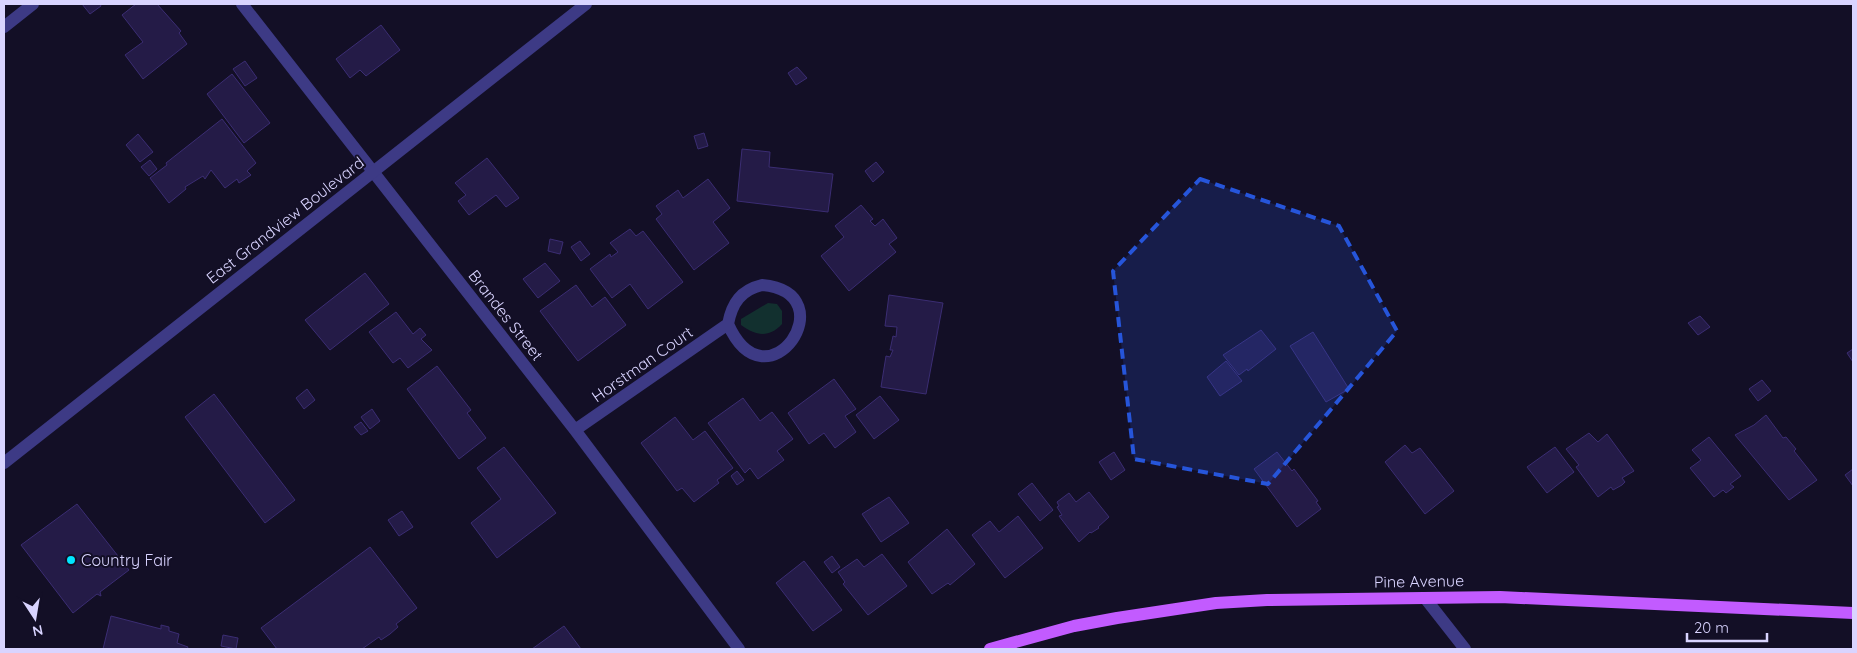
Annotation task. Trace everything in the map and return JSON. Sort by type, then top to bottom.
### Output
[{"type":"main road","name":"Pine Avenue","points":[[990,649],[1074,626],[1216,603],[1500,597],[1853,613]]},
{"type":"street","points":[[4,27],[33,4]]},
{"type":"street","name":"Brandes Street","points":[[242,4],[575,430],[740,649]]},
{"type":"street","name":"East Grandview Boulevard","points":[[4,463],[586,4]]},
{"type":"street","points":[[762,285],[779,288],[793,298],[799,309],[800,320],[793,342],[785,350],[768,355],[751,353],[741,346],[728,324],[734,304],[741,294],[751,288],[762,285]]},
{"type":"street","name":"Horstman Court","points":[[575,430],[728,324]]},
{"type":"street","points":[[1425,598],[1465,649]]},
{"type":"highlighted area","points":[[1200,179],[1339,226],[1397,331],[1268,484],[1134,459],[1113,271]]},
{"type":"green space","points":[[768,303],[777,304],[782,311],[782,324],[777,329],[762,334],[741,325],[741,319]]},
{"type":"building","points":[[82,4],[100,4],[101,6],[90,14]]},
{"type":"building","points":[[136,4],[157,4],[181,31],[179,33],[187,44],[143,79],[125,55],[143,42],[122,15]]},
{"type":"building","points":[[381,25],[400,50],[366,76],[360,70],[350,78],[336,59]]},
{"type":"building","points":[[245,61],[257,78],[245,86],[233,69]]},
{"type":"building","points":[[797,67],[807,78],[796,85],[788,73]]},
{"type":"building","points":[[232,74],[270,123],[244,143],[207,94]]},
{"type":"building","points":[[222,119],[256,163],[247,171],[251,175],[239,183],[237,179],[225,188],[211,170],[205,179],[203,176],[185,187],[186,189],[169,203],[150,178]]},
{"type":"building","points":[[704,133],[708,146],[698,149],[694,136]]},
{"type":"building","points":[[138,134],[153,152],[140,162],[126,145]]},
{"type":"building","points":[[742,149],[770,152],[769,167],[833,174],[828,212],[737,201]]},
{"type":"building","points":[[487,158],[519,198],[506,207],[496,195],[469,215],[458,201],[466,195],[455,183]]},
{"type":"building","points":[[150,160],[157,169],[149,176],[141,167]]},
{"type":"building","points":[[876,162],[884,172],[873,182],[865,171]]},
{"type":"building","points":[[708,179],[730,208],[713,222],[729,243],[694,270],[656,219],[662,214],[656,206],[678,190],[683,198]]},
{"type":"building","points":[[861,205],[873,219],[870,221],[875,226],[883,219],[897,238],[889,244],[896,252],[849,291],[821,256],[844,237],[835,226]]},
{"type":"building","points":[[630,229],[636,236],[643,231],[683,282],[648,309],[630,284],[612,298],[590,269],[610,254],[611,257],[618,252],[610,243]]},
{"type":"building","points":[[550,239],[563,242],[560,254],[548,251]]},
{"type":"building","points":[[580,241],[590,254],[581,261],[571,247]]},
{"type":"building","points":[[545,263],[560,281],[538,298],[523,279]]},
{"type":"building","points":[[365,273],[389,304],[330,350],[305,320]]},
{"type":"building","points":[[576,285],[592,307],[605,297],[626,325],[578,361],[540,311]]},
{"type":"building","points":[[889,295],[943,303],[926,394],[881,387],[886,356],[890,357],[893,350],[890,350],[893,336],[896,337],[897,327],[885,326]]},
{"type":"building","points":[[396,312],[413,334],[420,328],[426,335],[421,339],[432,350],[408,368],[400,358],[393,363],[369,332]]},
{"type":"building","points":[[1700,316],[1710,327],[1698,335],[1688,323]]},
{"type":"building","points":[[1261,330],[1276,349],[1248,371],[1247,369],[1239,375],[1223,355]]},
{"type":"building","points":[[1313,332],[1349,389],[1326,402],[1290,346]]},
{"type":"building","points":[[1853,349],[1853,362],[1847,353]]},
{"type":"building","points":[[1226,361],[1242,381],[1220,396],[1207,377]]},
{"type":"building","points":[[437,366],[471,410],[467,413],[486,438],[459,459],[407,389]]},
{"type":"building","points":[[834,379],[856,409],[845,416],[856,432],[835,448],[824,433],[809,444],[788,413]]},
{"type":"building","points":[[1762,380],[1771,391],[1758,401],[1749,389]]},
{"type":"building","points":[[307,389],[315,400],[304,409],[296,398]]},
{"type":"building","points":[[214,394],[295,500],[265,523],[185,417]]},
{"type":"building","points":[[880,396],[899,420],[874,439],[856,415]]},
{"type":"building","points":[[743,398],[760,421],[772,412],[793,439],[777,451],[784,460],[758,479],[750,468],[745,473],[708,423]]},
{"type":"building","points":[[372,409],[380,421],[370,429],[361,417]]},
{"type":"building","points":[[1766,415],[1783,438],[1786,437],[1796,449],[1794,451],[1817,480],[1789,500],[1735,435],[1754,425]]},
{"type":"building","points":[[675,417],[693,440],[705,431],[733,468],[717,480],[719,483],[694,502],[682,488],[677,491],[641,443]]},
{"type":"building","points":[[361,422],[368,431],[361,435],[354,427]]},
{"type":"building","points":[[1589,433],[1598,442],[1607,434],[1634,471],[1622,478],[1625,482],[1622,485],[1613,490],[1611,487],[1598,497],[1576,467],[1579,465],[1566,449]]},
{"type":"building","points":[[1709,437],[1741,476],[1730,484],[1734,487],[1726,493],[1723,490],[1714,497],[1690,468],[1701,460],[1692,450]]},
{"type":"building","points":[[1405,445],[1412,453],[1420,448],[1454,491],[1425,514],[1385,462]]},
{"type":"building","points":[[504,447],[556,513],[497,558],[471,523],[501,499],[477,468]]},
{"type":"building","points":[[1555,447],[1574,472],[1547,493],[1527,467]]},
{"type":"building","points":[[1114,452],[1125,470],[1111,480],[1099,462]]},
{"type":"building","points":[[1277,452],[1292,471],[1294,469],[1318,501],[1316,502],[1321,509],[1297,527],[1254,469]]},
{"type":"building","points":[[1853,469],[1853,486],[1845,475]]},
{"type":"building","points":[[737,471],[744,480],[737,485],[731,476]]},
{"type":"building","points":[[1032,483],[1053,510],[1040,521],[1018,494]]},
{"type":"building","points":[[1089,492],[1109,517],[1099,528],[1090,532],[1079,542],[1059,516],[1062,515],[1057,507],[1059,506],[1057,502],[1069,493],[1076,502]]},
{"type":"building","points":[[889,497],[909,523],[881,542],[862,514]]},
{"type":"building","points":[[77,504],[129,570],[100,592],[101,596],[97,594],[73,613],[21,545]]},
{"type":"building","points":[[402,511],[413,527],[399,536],[388,520]]},
{"type":"building","points":[[1018,516],[1043,548],[1005,578],[972,535],[990,521],[999,532]]},
{"type":"building","points":[[947,529],[975,564],[950,585],[948,583],[932,594],[908,562]]},
{"type":"building","points":[[370,547],[417,608],[396,624],[398,627],[390,634],[381,640],[379,637],[362,649],[277,649],[261,628]]},
{"type":"building","points":[[882,554],[907,586],[868,615],[843,584],[845,582],[838,572],[857,559],[864,567]]},
{"type":"building","points":[[832,556],[840,567],[832,573],[824,562]]},
{"type":"building","points":[[804,561],[842,610],[813,631],[776,583]]},
{"type":"building","points":[[111,616],[161,629],[161,625],[169,627],[169,631],[179,634],[177,643],[188,647],[187,649],[103,649]]},
{"type":"building","points":[[564,626],[581,649],[532,649]]},
{"type":"building","points":[[223,635],[238,638],[236,649],[221,646]]},
{"type":"place","name":"Country Fair","points":[[71,560]]}]
